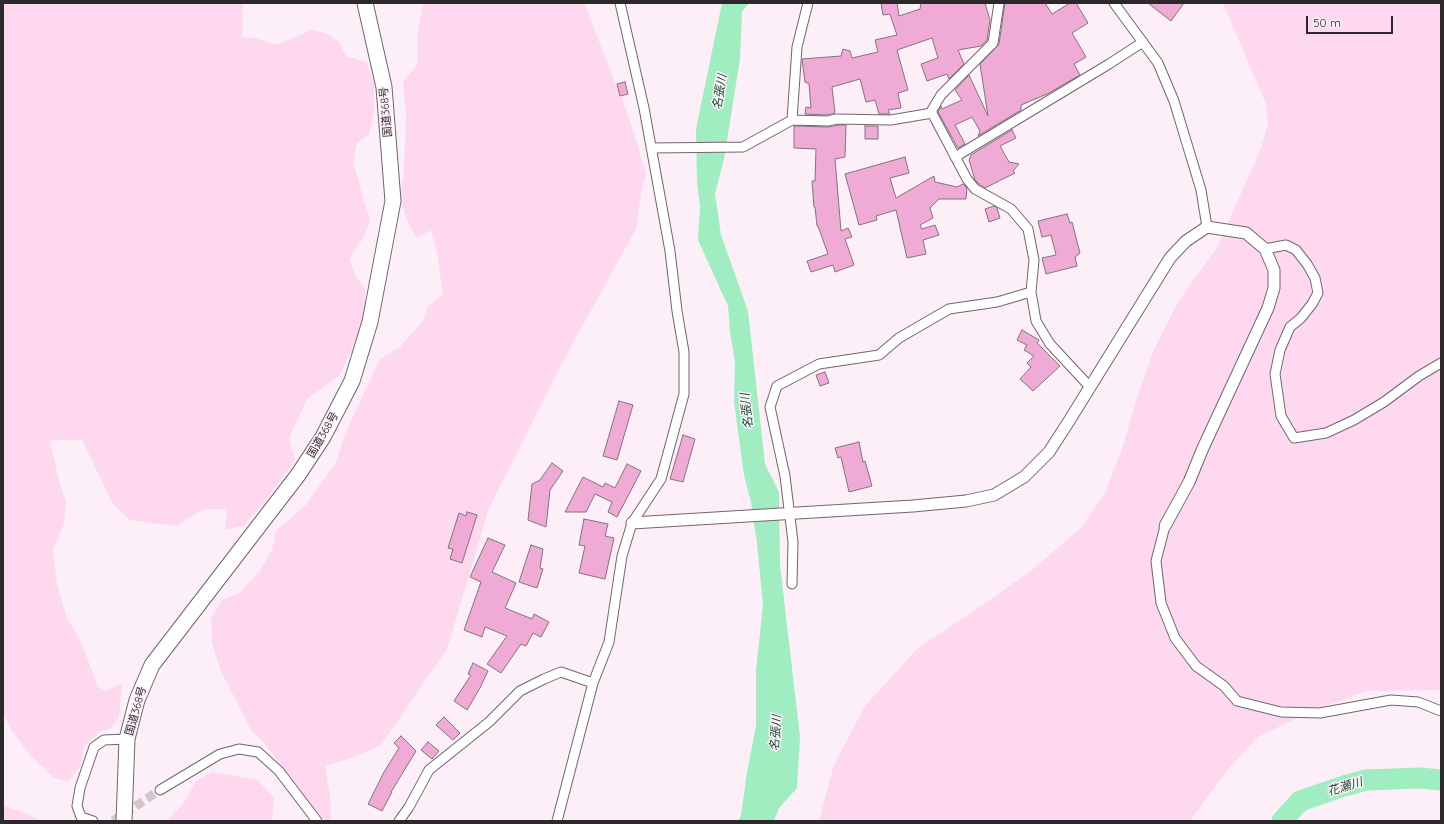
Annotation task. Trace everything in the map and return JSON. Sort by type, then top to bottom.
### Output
[{"type":"highway","name":"国道368号","points":[[124,821],[127,739],[137,700],[152,665],[298,475],[323,437],[352,381],[370,322],[393,201],[384,87],[365,3]]},
{"type":"street","points":[[556,821],[592,683],[609,642],[622,556],[632,523],[661,480],[684,394],[684,352],[677,311],[670,251],[644,108],[620,3]]},
{"type":"street","points":[[792,120],[797,47],[808,3]]},
{"type":"street","points":[[999,3],[993,43],[941,95],[932,110],[932,114],[967,179],[975,189],[1011,209],[1028,229],[1034,260],[1031,292],[1036,321],[1050,344],[1090,387]]},
{"type":"street","points":[[1114,3],[1158,63],[1174,102],[1201,190],[1207,227]]},
{"type":"street","points":[[955,157],[1143,42]]},
{"type":"street","points":[[651,148],[744,147],[792,120],[891,120],[932,114]]},
{"type":"street","points":[[632,523],[913,506],[966,501],[994,495],[1024,477],[1048,452],[1070,421],[1170,258],[1186,241],[1207,227],[1246,233],[1265,249],[1274,270],[1274,288],[1268,308],[1203,448],[1189,482],[1165,526],[1156,561],[1161,603],[1175,638],[1196,666],[1224,686],[1237,700],[1282,712],[1320,713],[1391,700],[1418,702],[1441,711]]},
{"type":"street","points":[[1265,249],[1286,245],[1296,250],[1308,264],[1315,278],[1318,293],[1312,304],[1301,318],[1290,327],[1280,350],[1275,374],[1281,416],[1294,438],[1326,433],[1354,420],[1384,402],[1441,362]]},
{"type":"street","points":[[792,584],[793,542],[786,476],[770,407],[777,386],[819,364],[879,355],[899,338],[949,309],[997,302],[1031,292]]},
{"type":"street","points":[[399,821],[409,807],[429,770],[489,722],[520,691],[544,678],[561,672],[592,683]]},
{"type":"street","points":[[93,821],[81,817],[77,806],[80,788],[94,747],[104,740],[127,739]]},
{"type":"street","points":[[160,790],[220,754],[239,749],[258,752],[278,771],[317,821]]},
{"type":"shaded area","points":[[3,3],[243,3],[242,37],[255,38],[277,45],[312,30],[328,34],[339,42],[346,56],[366,62],[374,83],[374,111],[369,135],[357,143],[353,162],[370,222],[363,238],[349,259],[358,280],[365,288],[365,320],[340,375],[307,399],[289,438],[295,460],[264,503],[243,526],[225,530],[227,509],[204,509],[176,526],[130,520],[113,504],[82,440],[50,440],[58,477],[66,502],[64,524],[53,549],[57,585],[67,618],[81,642],[98,687],[106,691],[122,683],[119,717],[111,728],[100,731],[84,746],[81,766],[68,781],[54,778],[30,755],[12,731],[3,713]]},
{"type":"shaded area","points":[[423,3],[584,3],[629,118],[646,174],[641,194],[636,229],[569,350],[489,508],[447,649],[381,745],[354,757],[325,766],[330,795],[331,821],[326,821],[307,801],[267,746],[251,730],[220,669],[212,642],[211,617],[222,600],[239,593],[259,572],[272,550],[276,531],[306,505],[336,462],[346,432],[380,359],[400,347],[423,321],[428,306],[443,295],[437,252],[431,230],[417,238],[410,227],[400,200],[404,169],[406,116],[403,81],[417,65],[418,30]]},
{"type":"shaded area","points":[[1223,3],[1441,3],[1441,690],[1366,691],[1305,714],[1258,737],[1229,768],[1190,821],[819,821],[834,765],[865,706],[918,648],[1032,570],[1081,528],[1105,493],[1122,450],[1136,401],[1153,352],[1178,302],[1216,249],[1261,149],[1268,124],[1266,104]]},
{"type":"shaded area","points":[[212,772],[257,780],[274,797],[272,821],[167,821],[183,804],[196,781]]},
{"type":"shaded area","points":[[3,806],[20,811],[42,821],[3,821]]},
{"type":"water","name":"名張川","points":[[722,3],[749,3],[742,12],[740,59],[724,159],[715,194],[721,235],[748,311],[765,464],[779,492],[780,565],[800,737],[797,788],[779,808],[774,821],[738,821],[741,815],[747,772],[756,726],[756,670],[763,605],[757,543],[751,502],[744,475],[734,402],[735,362],[730,332],[728,306],[698,240],[700,207],[697,182],[696,129]]},
{"type":"building","points":[[881,3],[897,3],[899,16],[920,9],[921,3],[985,3],[990,20],[987,40],[981,46],[958,50],[964,64],[949,79],[947,74],[927,81],[921,64],[938,58],[932,38],[897,50],[908,90],[898,93],[901,108],[888,110],[890,114],[879,114],[875,100],[866,102],[860,79],[832,87],[835,113],[827,115],[805,114],[806,107],[811,108],[809,84],[805,82],[802,59],[841,56],[843,49],[850,51],[852,58],[878,52],[875,40],[897,35],[890,14],[883,15]]},
{"type":"building","points":[[1005,3],[1045,3],[1052,14],[1070,3],[1076,3],[1088,23],[1072,33],[1086,57],[1074,64],[1080,75],[1047,94],[1021,105],[1021,110],[978,136],[980,131],[972,117],[955,125],[965,144],[958,148],[938,112],[941,106],[942,109],[962,100],[955,90],[969,75],[988,116],[980,64],[999,44]]},
{"type":"building","points":[[1148,3],[1184,3],[1171,21]]},
{"type":"building","points":[[625,82],[628,94],[620,96],[617,84]]},
{"type":"building","points":[[846,125],[845,157],[835,159],[841,231],[848,228],[852,237],[845,239],[854,265],[835,272],[833,265],[811,272],[807,261],[828,254],[817,226],[814,207],[812,181],[815,181],[816,149],[794,148],[794,126],[828,127]]},
{"type":"building","points":[[865,126],[878,126],[878,139],[865,139]]},
{"type":"building","points":[[1012,130],[1016,138],[1000,146],[1009,162],[1019,164],[1013,171],[1015,173],[985,188],[975,180],[969,160],[971,155]]},
{"type":"building","points":[[905,157],[909,173],[890,178],[896,198],[934,176],[935,182],[957,187],[963,184],[967,188],[966,199],[939,199],[930,208],[933,218],[920,225],[922,229],[935,225],[939,235],[923,240],[926,254],[907,258],[896,210],[876,216],[877,220],[859,225],[845,174]]},
{"type":"building","points":[[994,206],[997,208],[1000,218],[989,222],[985,209]]},
{"type":"building","points":[[1067,214],[1070,223],[1072,222],[1080,253],[1075,257],[1077,266],[1046,274],[1042,258],[1056,255],[1051,235],[1042,237],[1038,221]]},
{"type":"building","points":[[1022,330],[1039,340],[1037,343],[1060,366],[1033,391],[1020,379],[1031,367],[1027,363],[1034,356],[1024,350],[1027,345],[1017,340]]},
{"type":"building","points":[[825,372],[829,383],[820,386],[816,375]]},
{"type":"building","points":[[619,401],[633,405],[617,460],[603,456]]},
{"type":"building","points":[[683,435],[695,439],[683,482],[670,479]]},
{"type":"building","points":[[859,442],[863,462],[865,461],[872,486],[849,492],[841,457],[838,458],[835,448]]},
{"type":"building","points":[[552,463],[563,471],[550,490],[546,527],[528,520],[532,484],[540,480]]},
{"type":"building","points":[[627,464],[641,471],[617,517],[608,512],[612,502],[595,494],[586,512],[565,512],[583,477],[603,487],[605,483],[615,488]]},
{"type":"building","points":[[467,512],[477,515],[462,563],[450,559],[453,549],[448,548],[459,513],[466,516]]},
{"type":"building","points":[[584,519],[608,524],[605,536],[614,538],[605,579],[579,573],[585,546],[579,545]]},
{"type":"building","points":[[488,538],[505,545],[492,572],[516,583],[505,608],[532,619],[534,614],[549,622],[541,637],[533,633],[526,646],[521,644],[501,673],[487,664],[507,636],[485,627],[482,637],[464,630],[481,582],[470,577]]},
{"type":"building","points":[[531,545],[543,549],[540,568],[543,569],[537,588],[519,582]]},
{"type":"building","points":[[473,663],[488,671],[467,710],[454,701],[471,675],[468,674]]},
{"type":"building","points":[[444,717],[460,733],[453,740],[436,725]]},
{"type":"building","points":[[401,736],[416,751],[391,792],[382,811],[368,804],[384,772],[399,748],[394,743]]},
{"type":"building","points":[[428,742],[439,751],[432,759],[421,750]]},
{"type":"waterway","name":"花瀬川","points":[[1282,821],[1300,801],[1366,780],[1420,778],[1441,780]]},
{"type":"tunnel","points":[[113,821],[160,790]]}]
